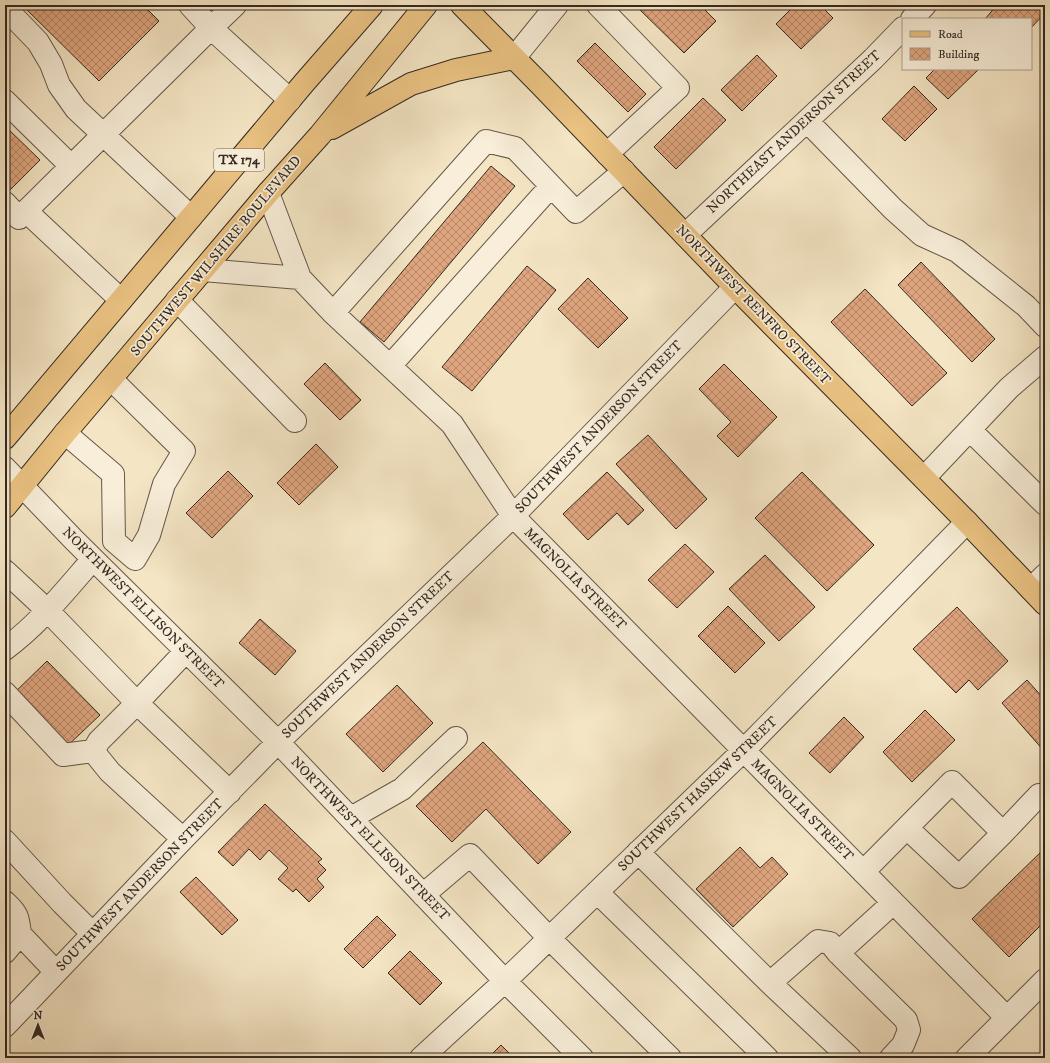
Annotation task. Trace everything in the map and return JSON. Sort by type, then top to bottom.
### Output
[{"type":"main road","points":[[346,35],[350,5]]},
{"type":"main road","name":"TX 174","points":[[5,438],[372,5]]},
{"type":"main road","name":"SOUTHWEST WILSHIRE BOULEVARD","points":[[5,507],[177,300],[320,134],[426,5]]},
{"type":"main road","name":"NORTHWEST RENFRO STREET","points":[[462,5],[624,171],[735,288],[967,522],[1040,590]]},
{"type":"main road","points":[[320,134],[411,84],[456,70],[514,58]]},
{"type":"street","points":[[190,5],[211,28],[290,100]]},
{"type":"street","points":[[5,203],[19,218],[235,5]]},
{"type":"street","points":[[514,58],[557,5]]},
{"type":"street","points":[[598,5],[678,88],[607,154]]},
{"type":"street","points":[[913,18],[925,5]]},
{"type":"street","points":[[11,14],[38,42],[51,64],[59,85],[76,109],[191,217]]},
{"type":"street","name":"NORTHEAST ANDERSON STREET","points":[[685,235],[873,59],[902,29]]},
{"type":"street","points":[[5,101],[71,166]]},
{"type":"street","points":[[807,121],[893,209],[922,235],[957,251],[1026,306],[1045,326]]},
{"type":"street","points":[[333,313],[486,141],[515,148],[576,212],[624,171]]},
{"type":"street","points":[[390,366],[551,186]]},
{"type":"street","points":[[203,270],[300,278],[268,193]]},
{"type":"street","points":[[26,211],[121,300]]},
{"type":"street","name":"MAGNOLIA STREET","points":[[300,278],[333,313],[452,424],[513,516],[1007,1018]]},
{"type":"street","name":"SOUTHWEST ANDERSON STREET","points":[[5,1026],[183,839],[278,742],[513,516],[735,288]]},
{"type":"street","points":[[177,300],[295,421]]},
{"type":"street","points":[[924,478],[1009,388],[1045,357]]},
{"type":"street","points":[[65,433],[113,474],[114,541],[135,559],[149,535],[164,484],[184,451],[111,379]]},
{"type":"street","points":[[970,430],[1045,504]]},
{"type":"street","name":"NORTHWEST ELLISON STREET","points":[[5,468],[93,559],[278,742],[505,981],[582,1058]]},
{"type":"street","name":"SOUTHWEST HASKEW STREET","points":[[421,1058],[505,981],[744,750],[967,522]]},
{"type":"street","points":[[5,649],[23,635],[48,611],[93,559]]},
{"type":"street","points":[[5,571],[48,611],[137,703],[230,792]]},
{"type":"street","points":[[93,751],[99,741],[186,651]]},
{"type":"street","points":[[5,693],[63,755],[93,751]]},
{"type":"street","points":[[351,818],[402,789],[456,738]]},
{"type":"street","points":[[93,751],[110,772],[183,839]]},
{"type":"street","points":[[863,872],[952,782],[1002,833]]},
{"type":"street","points":[[907,828],[959,877],[1039,795]]},
{"type":"street","points":[[5,841],[62,903],[93,934]]},
{"type":"street","points":[[638,852],[770,983],[850,1058]]},
{"type":"street","points":[[423,895],[470,855],[549,938],[670,1058]]},
{"type":"street","points":[[597,892],[767,1058]]},
{"type":"street","points":[[5,902],[16,912],[20,934],[56,972]]},
{"type":"street","points":[[838,953],[893,903]]},
{"type":"street","points":[[5,952],[20,934]]},
{"type":"street","points":[[770,983],[818,940],[830,943],[838,953],[906,1020],[909,1030],[907,1036],[903,1045],[891,1058]]},
{"type":"street","points":[[967,1058],[1045,980]]},
{"type":"building","points":[[22,5],[143,5],[159,21],[99,81]]},
{"type":"building","points":[[643,5],[700,5],[716,21],[684,53],[639,9]]},
{"type":"building","points":[[795,5],[820,5],[833,18],[801,49],[776,24]]},
{"type":"building","points":[[997,5],[1035,5],[1044,14],[1032,27],[1032,18],[986,18]]},
{"type":"building","points":[[595,43],[646,94],[628,112],[577,61]]},
{"type":"building","points":[[757,55],[777,76],[742,111],[721,90]]},
{"type":"building","points":[[934,70],[978,70],[948,99],[926,78]]},
{"type":"building","points":[[914,86],[937,109],[905,141],[882,119]]},
{"type":"building","points":[[703,98],[726,120],[676,169],[654,147]]},
{"type":"building","points":[[5,126],[40,160],[10,190],[5,184]]},
{"type":"building","points":[[491,166],[515,186],[384,342],[360,322]]},
{"type":"building","points":[[921,262],[995,339],[972,362],[898,285]]},
{"type":"building","points":[[527,266],[556,290],[472,391],[442,367]]},
{"type":"building","points":[[588,278],[628,318],[598,348],[558,309]]},
{"type":"building","points":[[865,289],[947,373],[912,406],[831,322]]},
{"type":"building","points":[[325,363],[361,400],[340,420],[304,384]]},
{"type":"building","points":[[724,364],[777,417],[738,457],[717,436],[731,422],[699,389]]},
{"type":"building","points":[[648,435],[707,499],[676,529],[616,464]]},
{"type":"building","points":[[316,444],[338,467],[299,505],[277,483]]},
{"type":"building","points":[[228,471],[253,496],[212,538],[186,513]]},
{"type":"building","points":[[607,472],[644,510],[628,525],[617,513],[588,540],[563,514]]},
{"type":"building","points":[[802,472],[874,545],[827,591],[755,518]]},
{"type":"building","points":[[685,544],[714,572],[677,608],[648,580]]},
{"type":"building","points":[[765,555],[815,607],[779,641],[729,589]]},
{"type":"building","points":[[728,606],[765,643],[735,673],[698,636]]},
{"type":"building","points":[[957,607],[1008,661],[978,690],[969,680],[956,693],[913,649]]},
{"type":"building","points":[[260,619],[296,651],[275,675],[239,643]]},
{"type":"building","points":[[47,661],[100,715],[63,750],[10,697]]},
{"type":"building","points":[[1027,680],[1045,700],[1044,751],[1002,703]]},
{"type":"building","points":[[397,685],[433,723],[383,772],[346,734]]},
{"type":"building","points":[[925,710],[955,740],[912,782],[883,752]]},
{"type":"building","points":[[844,717],[864,737],[830,773],[809,753]]},
{"type":"building","points":[[483,742],[571,832],[538,864],[486,809],[452,842],[416,806]]},
{"type":"building","points":[[265,804],[322,859],[318,862],[326,870],[317,879],[324,887],[309,902],[296,889],[293,892],[278,879],[288,868],[269,850],[260,860],[249,849],[233,866],[218,852]]},
{"type":"building","points":[[740,847],[760,868],[772,857],[788,874],[733,927],[696,889]]},
{"type":"building","points":[[1045,848],[1045,921],[1009,957],[972,919]]},
{"type":"building","points":[[196,877],[238,920],[222,935],[180,892]]},
{"type":"building","points":[[377,916],[396,935],[363,968],[344,949]]},
{"type":"building","points":[[410,951],[442,983],[420,1005],[388,973]]},
{"type":"building","points":[[501,1045],[514,1058],[488,1058]]}]
